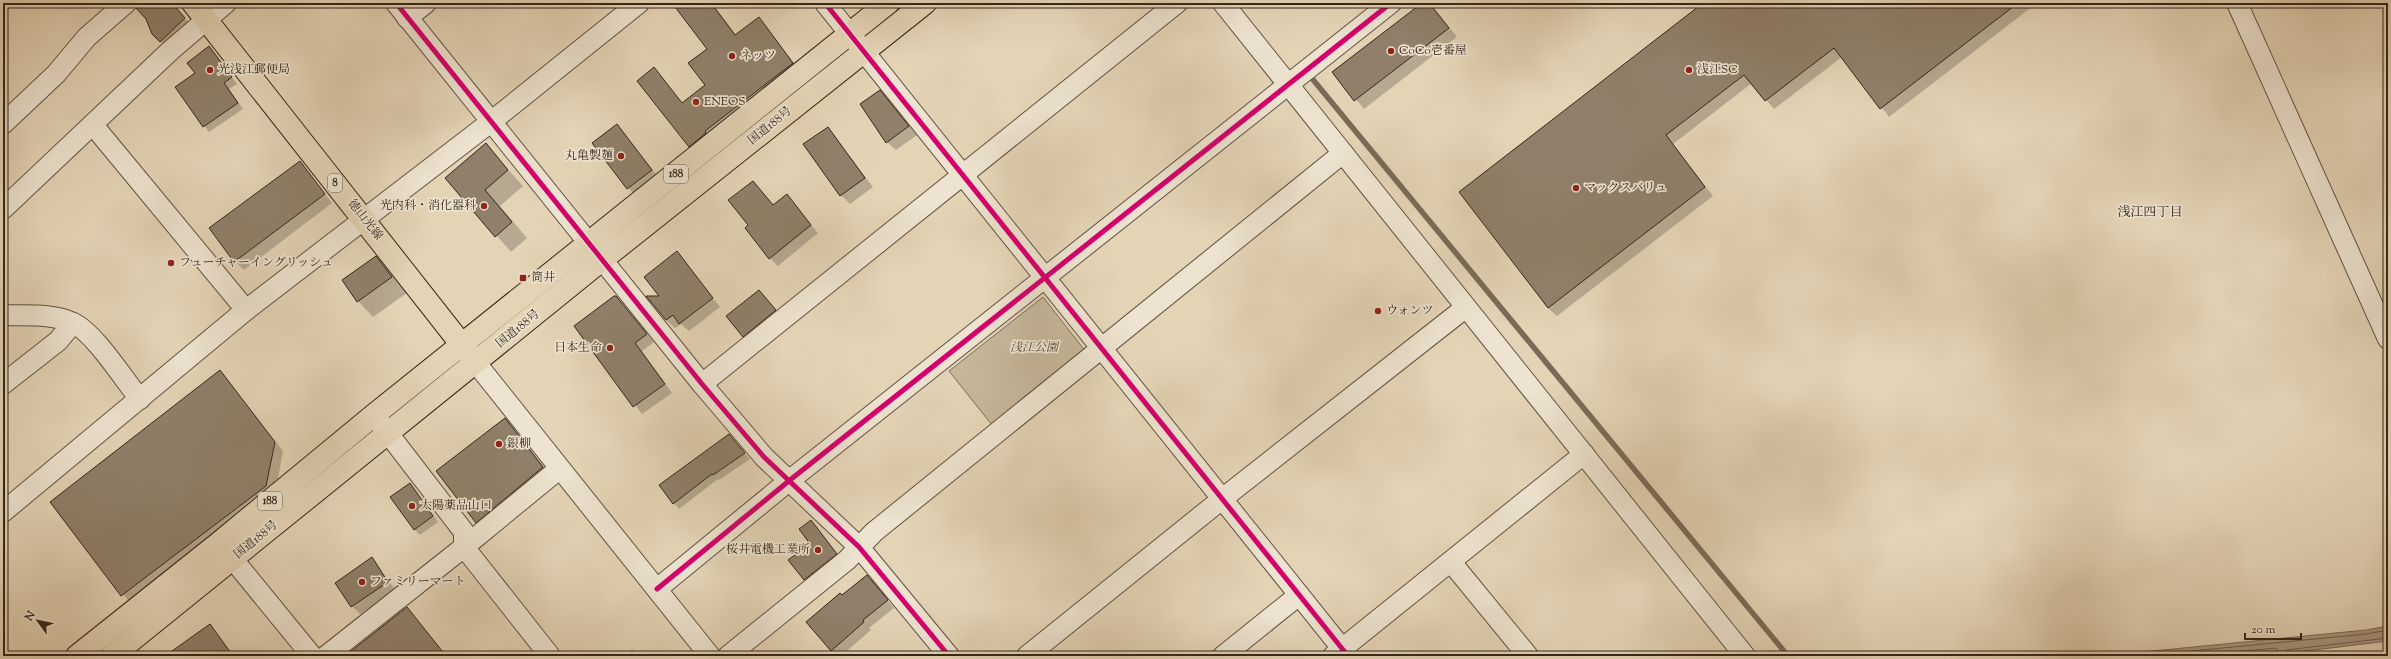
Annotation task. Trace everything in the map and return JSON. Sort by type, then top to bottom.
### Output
[{"type":"main road","name":"国道188号","points":[[85,653],[388,434],[476,363],[596,252],[888,3]]},
{"type":"main road","name":"国道188号","points":[[112,656],[374,415],[462,344],[596,252],[863,52],[925,3]]},
{"type":"main road","name":"徳山光線","points":[[200,11],[476,363]]},
{"type":"street","points":[[3,124],[56,74],[87,37],[126,3]]},
{"type":"street","points":[[3,209],[93,125],[170,50],[200,11],[226,3]]},
{"type":"street","points":[[426,3],[402,10],[702,384],[764,457],[859,547],[949,656]]},
{"type":"street","points":[[3,512],[246,310],[492,121],[639,3]]},
{"type":"street","points":[[824,3],[1299,595],[1341,653],[1584,454]]},
{"type":"street","points":[[702,384],[1177,3]]},
{"type":"street","points":[[1223,3],[1744,656]]},
{"type":"street","points":[[657,589],[790,480],[1288,86],[1390,3]]},
{"type":"street","points":[[2237,3],[2388,339]]},
{"type":"street","points":[[93,125],[246,310]]},
{"type":"street","points":[[728,656],[847,560],[874,532],[1342,153]]},
{"type":"street","points":[[1027,656],[1222,499],[1465,308]]},
{"type":"street","points":[[3,315],[46,316],[73,322],[86,331],[140,399]]},
{"type":"street","points":[[3,384],[58,341],[73,322]]},
{"type":"street","points":[[476,363],[710,656]]},
{"type":"street","points":[[374,415],[464,532],[464,547],[550,656]]},
{"type":"street","points":[[326,656],[464,547],[559,468]]},
{"type":"street","points":[[226,551],[312,656]]},
{"type":"street","points":[[1452,562],[1528,656]]},
{"type":"street","points":[[1223,656],[1299,595]]},
{"type":"green space","name":"浅江公園","points":[[1043,297],[1086,352],[992,425],[949,371]]},
{"type":"water","points":[[2388,626],[2388,641],[2265,656],[2102,656],[2366,630]]},
{"type":"building","points":[[137,3],[172,3],[185,18],[160,42],[152,34],[146,19],[136,8]]},
{"type":"building","points":[[672,3],[711,3],[735,35],[759,17],[793,63],[705,131],[706,133],[689,147],[637,81],[654,67],[682,103],[705,85],[688,63],[707,49]]},
{"type":"building","points":[[1422,3],[1429,3],[1449,28],[1354,101],[1332,72]]},
{"type":"building","points":[[1703,3],[2018,3],[1880,109],[1834,48],[1765,101],[1744,75],[1666,135],[1705,187],[1548,308],[1459,192]]},
{"type":"building","points":[[209,46],[232,77],[224,83],[238,103],[203,127],[175,87],[195,73],[187,63]]},
{"type":"building","points":[[880,90],[909,126],[886,143],[860,104]]},
{"type":"building","points":[[617,124],[652,170],[627,189],[592,143]]},
{"type":"building","points":[[828,127],[865,178],[840,196],[803,144]]},
{"type":"building","name":"光内科・消化器科","points":[[486,143],[508,170],[485,190],[512,222],[495,237],[445,178]]},
{"type":"building","points":[[300,161],[325,194],[234,262],[209,228]]},
{"type":"building","points":[[753,181],[773,205],[787,194],[811,225],[769,259],[745,228],[748,225],[728,200]]},
{"type":"building","points":[[677,251],[713,298],[679,324],[673,315],[666,320],[646,296],[659,296],[644,277]]},
{"type":"building","points":[[376,256],[392,277],[357,302],[342,280]]},
{"type":"building","points":[[759,290],[776,310],[743,337],[726,316]]},
{"type":"building","points":[[616,296],[647,334],[635,343],[665,384],[633,407],[574,326]]},
{"type":"building","points":[[220,370],[275,442],[266,486],[121,596],[50,502]]},
{"type":"building","name":"銀柳","points":[[505,418],[543,467],[476,523],[436,471]]},
{"type":"building","points":[[729,434],[745,453],[713,475],[712,474],[673,504],[659,485]]},
{"type":"building","name":"太陽薬品山口","points":[[410,483],[433,516],[414,530],[390,497]]},
{"type":"building","name":"桜井電機工業所","points":[[811,520],[837,554],[804,580],[788,560],[810,544],[799,529]]},
{"type":"building","points":[[372,557],[388,582],[351,607],[335,583]]},
{"type":"building","points":[[867,575],[888,600],[863,620],[864,622],[831,651],[806,622],[840,593],[842,595]]},
{"type":"building","points":[[407,607],[446,656],[345,656]]},
{"type":"building","points":[[210,624],[233,656],[165,656]]},
{"type":"waterway","points":[[1310,76],[1788,656]]},
{"type":"cycle path","points":[[396,3],[702,384],[764,457],[859,547],[949,656]]},
{"type":"cycle path","points":[[825,3],[1348,656]]},
{"type":"cycle path","points":[[657,589],[790,480],[1391,3]]},
{"type":"place","name":"CoCo壱番屋","points":[[1391,51]]},
{"type":"place","name":"ネッツ","points":[[732,56]]},
{"type":"place","name":"光浅江郵便局","points":[[210,70]]},
{"type":"place","name":"浅江SC","points":[[1689,70]]},
{"type":"place","name":"ENEOS","points":[[696,102]]},
{"type":"place","name":"丸亀製麺","points":[[621,156]]},
{"type":"place","name":"マックスバリュ","points":[[1576,188]]},
{"type":"place","name":"光内科・消化器科","points":[[484,206]]},
{"type":"place","name":"フューチャーイングリッシュ","points":[[171,263]]},
{"type":"place","name":"筒井","points":[[523,278]]},
{"type":"place","name":"ウォンツ","points":[[1378,311]]},
{"type":"place","name":"日本生命","points":[[610,348]]},
{"type":"place","name":"銀柳","points":[[499,444]]},
{"type":"place","name":"太陽薬品山口","points":[[412,506]]},
{"type":"place","name":"桜井電機工業所","points":[[818,550]]},
{"type":"place","name":"ファミリーマート","points":[[362,582]]},
{"type":"district","name":"浅江四丁目","points":[[2150,213]]}]
